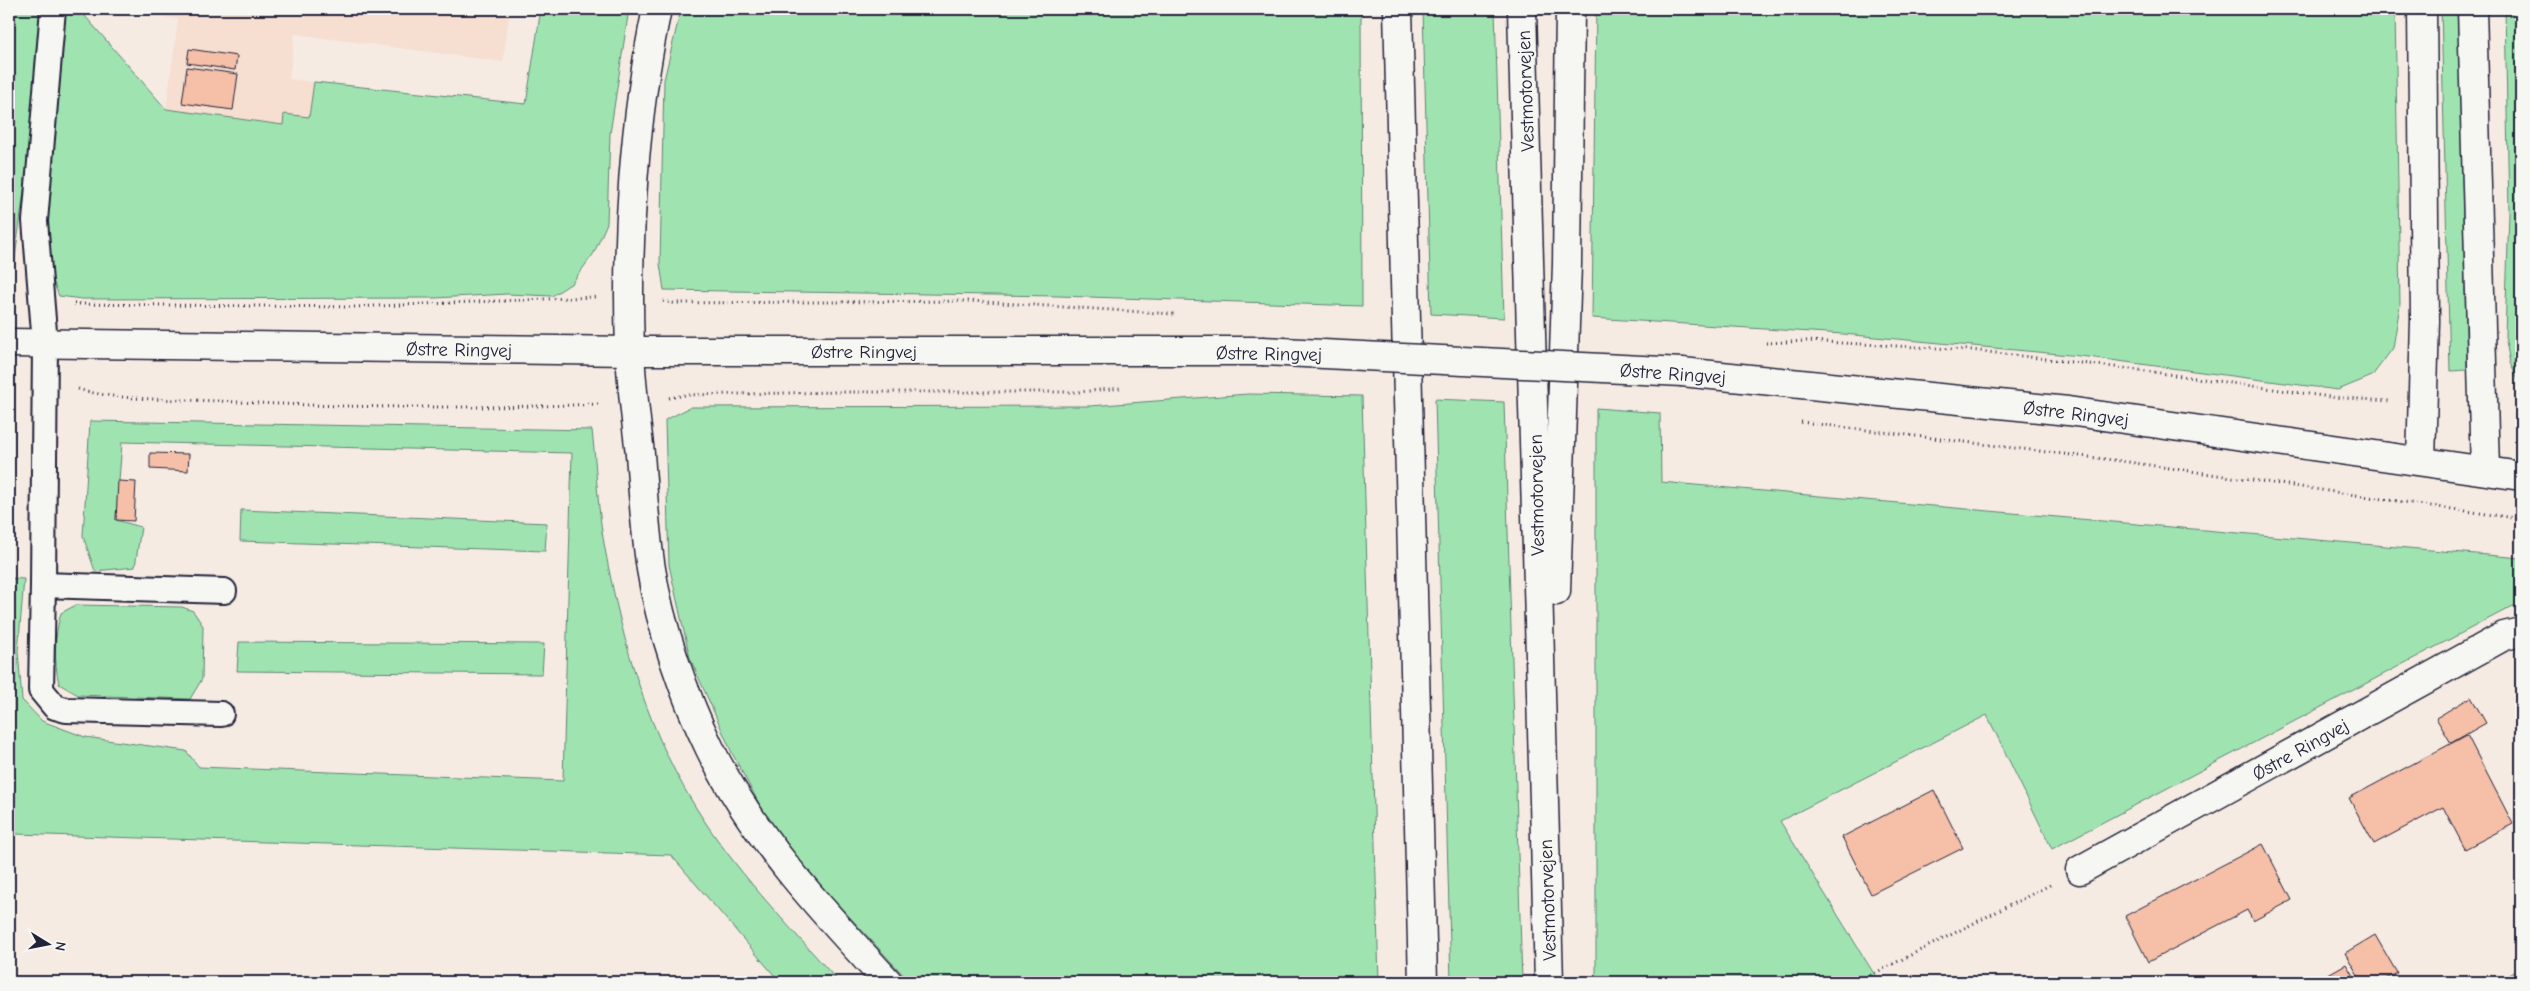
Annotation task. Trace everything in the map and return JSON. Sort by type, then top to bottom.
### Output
[{"type":"main road","points":[[657,9],[643,94],[631,226],[630,351],[651,570],[674,662],[710,749],[757,830],[816,904],[888,982]]},
{"type":"main road","points":[[1398,9],[1423,982]]},
{"type":"main road","name":"Vestmotorvejen","points":[[1522,9],[1549,982]]},
{"type":"main road","points":[[1546,867],[1567,274],[1570,9]]},
{"type":"main road","points":[[2421,460],[2425,320],[2422,9]]},
{"type":"main road","points":[[2472,9],[2485,470]]},
{"type":"main road","name":"Østre Ringvej","points":[[9,343],[630,351],[1262,351],[1682,372],[2068,411],[2421,460],[2521,476]]},
{"type":"main road","name":"Østre Ringvej","points":[[2080,870],[2504,636],[2521,632]]},
{"type":"lane","points":[[53,9],[36,221],[46,344],[41,690],[55,707],[66,710],[221,714]]},
{"type":"lane","points":[[43,585],[224,591]]},
{"type":"path","points":[[1759,344],[1806,341],[1971,350],[2139,370],[2330,397],[2422,403]]},
{"type":"path","points":[[1795,421],[1884,434],[2121,461],[2521,519]]},
{"type":"path","points":[[1857,982],[2080,870]]},
{"type":"shaded area","points":[[105,9],[510,9],[503,62],[295,34],[289,79],[314,82],[309,118],[283,125],[166,109],[178,19]]},
{"type":"green space","points":[[9,9],[49,9],[10,294],[9,294]]},
{"type":"green space","points":[[60,9],[85,9],[85,16],[166,109],[283,125],[284,114],[309,117],[314,82],[526,104],[541,9],[629,9],[610,134],[607,223],[594,253],[572,283],[552,296],[507,294],[435,298],[82,299],[59,296],[50,268],[48,224]]},
{"type":"green space","points":[[681,9],[1361,9],[1362,306],[1058,296],[664,290],[660,264],[664,80]]},
{"type":"green space","points":[[1423,9],[1495,9],[1504,318],[1431,314]]},
{"type":"green space","points":[[1596,9],[2395,9],[2400,305],[2393,348],[2372,376],[2338,390],[2080,356],[1843,334],[1592,318]]},
{"type":"green space","points":[[2441,9],[2458,9],[2467,370],[2450,371]]},
{"type":"green space","points":[[2505,9],[2521,9],[2521,386],[2510,363],[2505,336],[2509,212]]},
{"type":"green space","points":[[1248,394],[1362,396],[1379,982],[910,982],[831,897],[770,824],[732,753],[690,658],[669,565],[665,420],[691,407],[1090,406]]},
{"type":"green space","points":[[1435,399],[1504,402],[1522,982],[1451,982]]},
{"type":"green space","points":[[1596,408],[1660,413],[1661,482],[2521,558],[2521,607],[2513,606],[2052,849],[1987,715],[1780,821],[1879,982],[1596,982]]},
{"type":"green space","points":[[90,421],[592,430],[602,532],[608,567],[635,672],[660,740],[675,772],[693,803],[743,874],[839,982],[780,982],[671,855],[15,834],[9,831],[9,578],[24,579],[18,651],[22,700],[42,721],[85,737],[186,751],[199,767],[563,781],[572,453],[122,442],[116,520],[141,527],[135,567],[95,571],[83,536]]},
{"type":"green space","points":[[241,510],[547,523],[545,551],[240,541]]},
{"type":"green space","points":[[76,605],[182,607],[193,611],[203,626],[202,679],[190,699],[78,695],[59,684],[56,666],[57,631],[61,613]]},
{"type":"green space","points":[[239,642],[544,644],[542,674],[237,671]]},
{"type":"green space","points":[[2521,968],[2521,982],[2498,982]]},
{"type":"water","points":[[746,9],[831,9],[828,13],[754,14]]},
{"type":"building","points":[[189,49],[237,56],[235,70],[187,63]]},
{"type":"building","points":[[187,67],[238,74],[233,110],[182,103]]},
{"type":"building","points":[[150,453],[189,454],[188,471],[150,469]]},
{"type":"building","points":[[118,481],[136,482],[134,521],[116,520]]},
{"type":"building","points":[[2471,697],[2486,723],[2451,743],[2436,718]]},
{"type":"building","points":[[2467,735],[2513,824],[2465,849],[2443,807],[2374,844],[2349,798]]},
{"type":"building","points":[[1934,790],[1963,848],[1871,894],[1842,837]]},
{"type":"building","points":[[2263,844],[2292,900],[2253,921],[2247,910],[2148,962],[2125,916]]},
{"type":"building","points":[[2375,935],[2397,973],[2381,982],[2362,982],[2345,953]]},
{"type":"building","points":[[2346,964],[2355,979],[2350,982],[2314,982]]}]
